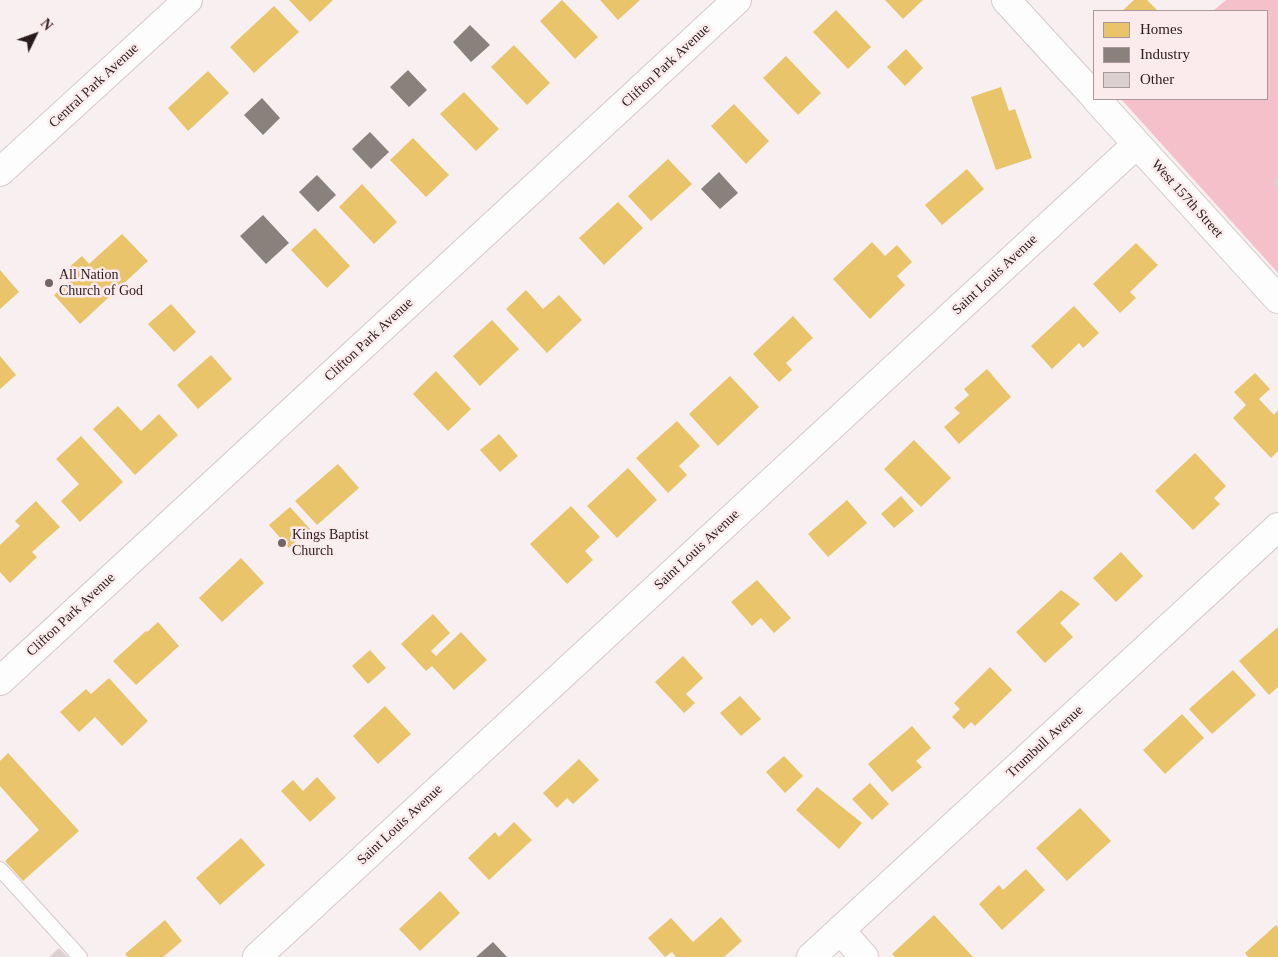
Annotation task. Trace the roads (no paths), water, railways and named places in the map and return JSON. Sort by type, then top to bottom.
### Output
[{"type":"street","name":"Central Park Avenue","points":[[0,172],[188,0]]},
{"type":"street","name":"Clifton Park Avenue","points":[[0,681],[737,0]]},
{"type":"street","name":"West 157th Street","points":[[1006,0],[1093,96]]},
{"type":"street","name":"West 157th Street","points":[[1097,100],[1278,299]]},
{"type":"street","name":"Saint Louis Avenue","points":[[257,957],[1137,144]]},
{"type":"street","name":"Trumbull Avenue","points":[[811,957],[1278,527]]},
{"type":"street","points":[[840,930],[864,957]]},
{"type":"lane","points":[[0,869],[80,957]]},
{"type":"place","name":"All Nation Church of God","points":[[49,283]]},
{"type":"place","name":"Kings Baptist Church","points":[[282,543]]}]
